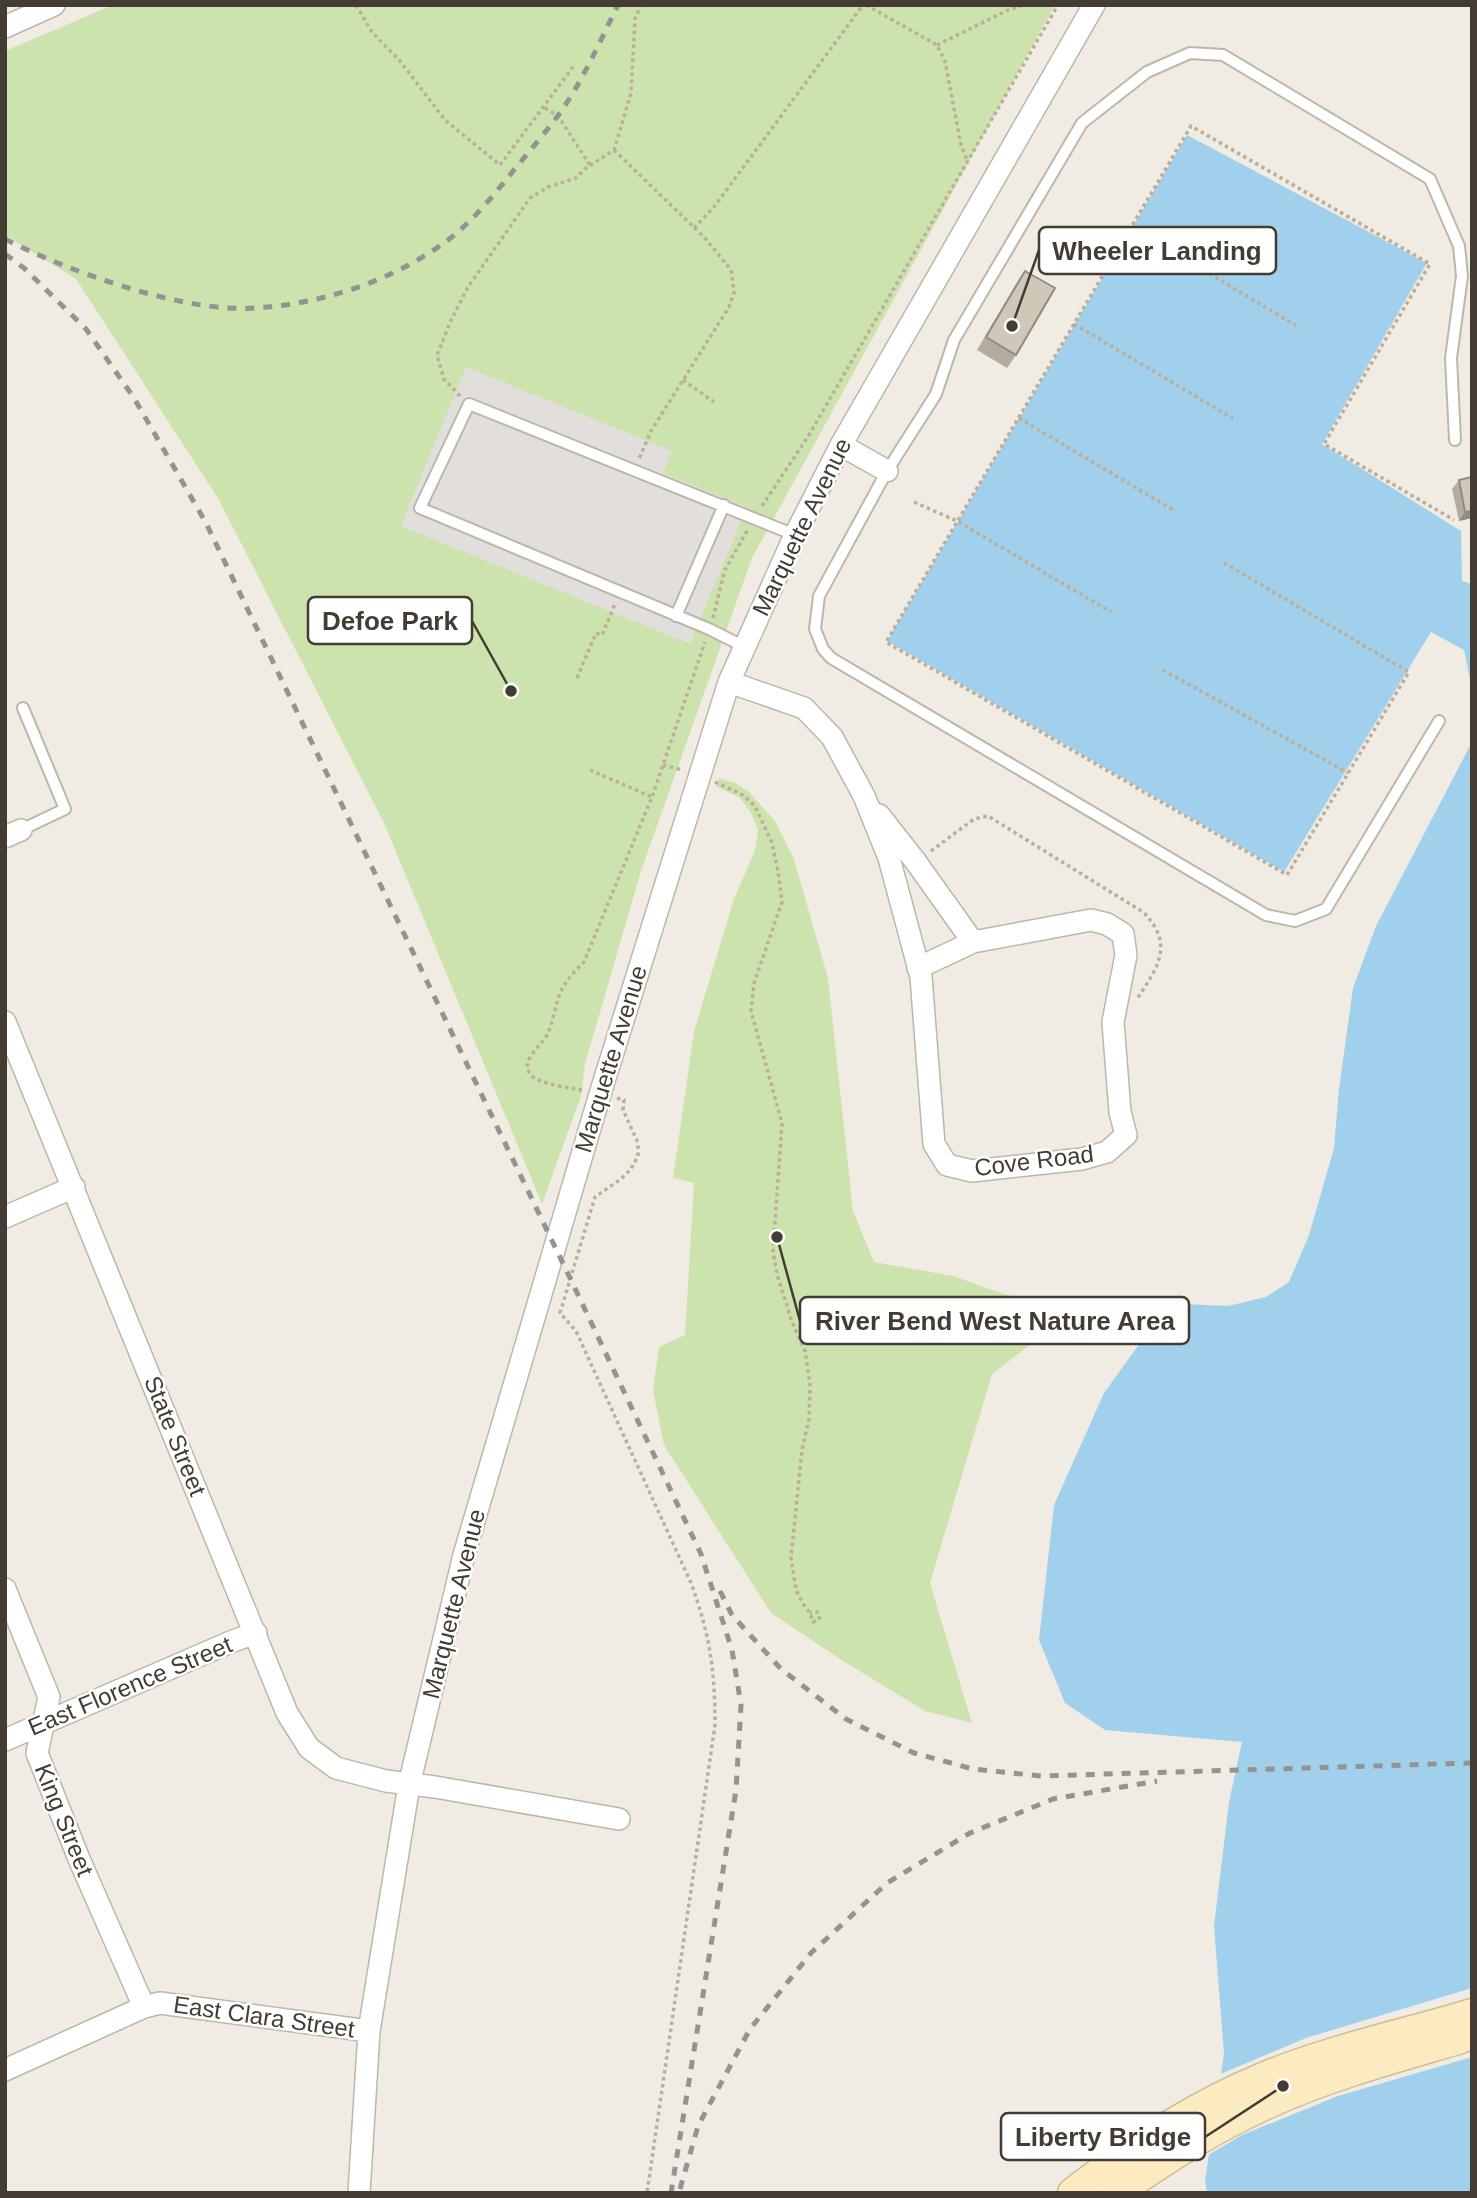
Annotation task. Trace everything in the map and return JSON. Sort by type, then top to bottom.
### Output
[{"type":"main road","points":[[1073,2193],[1101,2171],[1170,2126],[1211,2102],[1264,2077],[1321,2057],[1472,2014]]},
{"type":"main road","points":[[1116,2193],[1170,2155],[1224,2124],[1270,2102],[1472,2034]]},
{"type":"street","points":[[5,27],[54,5]]},
{"type":"street","name":"Marquette Avenue","points":[[359,2193],[369,2031],[409,1785],[464,1555],[600,1094],[729,682],[794,535],[841,445],[1094,5]]},
{"type":"street","points":[[841,445],[887,471]]},
{"type":"street","name":"Cove Road","points":[[729,682],[804,708],[832,737],[864,796],[889,858],[918,968],[934,1144],[947,1165],[972,1171],[1082,1159],[1107,1152],[1126,1135],[1120,1112],[1113,1022],[1126,956],[1123,934],[1107,924],[1091,920],[973,942],[918,968]]},
{"type":"street","name":"Cove Road","points":[[864,796],[916,862],[973,942]]},
{"type":"street","name":"State Street","points":[[5,1022],[287,1713],[309,1748],[336,1768],[386,1781],[619,1819]]},
{"type":"street","points":[[5,1217],[74,1187]]},
{"type":"street","name":"King Street","points":[[5,1589],[49,1697],[37,1753],[79,1859],[144,2007]]},
{"type":"street","name":"East Florence Street","points":[[5,1740],[256,1633]]},
{"type":"street","name":"East Clara Street","points":[[5,2070],[144,2007],[160,2003],[369,2031]]},
{"type":"lane","points":[[1439,721],[1326,909],[1295,921],[1266,915],[831,658],[823,649],[815,629],[818,596],[887,471],[936,394],[954,340],[1082,123],[1147,72],[1190,53],[1223,55],[1430,179],[1459,246],[1462,276],[1451,358],[1454,440]]},
{"type":"lane","points":[[743,646],[709,629],[420,508],[469,404],[755,517],[794,535]]},
{"type":"lane","points":[[676,616],[724,505]]},
{"type":"lane","points":[[13,833],[65,809],[23,708]]},
{"type":"path","points":[[356,5],[372,32],[400,61],[445,120],[500,165],[573,67]]},
{"type":"path","points":[[469,404],[444,379],[437,355],[452,318],[468,287],[530,198],[548,187],[576,178],[590,165],[614,150],[631,93],[635,19],[641,5]]},
{"type":"path","points":[[694,228],[714,206],[865,5],[937,45],[945,61],[961,145],[967,161]]},
{"type":"path","points":[[937,45],[1009,8],[1024,5]]},
{"type":"path","points":[[647,2193],[714,1736],[713,1661],[705,1621],[691,1583],[576,1331],[560,1313],[594,1197],[631,1169],[638,1156],[638,1143],[623,1110],[624,1100],[540,1081],[531,1075],[527,1067],[529,1058],[548,1033],[560,993],[569,977],[584,962],[652,797],[709,629],[726,570],[755,517],[809,435],[1058,5]]},
{"type":"path","points":[[545,108],[558,116],[590,165]]},
{"type":"path","points":[[1224,564],[1409,671],[1287,876],[886,642],[1191,126],[1430,264],[1324,444],[1454,520]]},
{"type":"path","points":[[614,150],[704,237],[731,270],[734,292],[729,307],[651,431],[634,471]]},
{"type":"path","points":[[1131,227],[1297,326]]},
{"type":"path","points":[[1074,324],[1237,421]]},
{"type":"path","points":[[683,380],[714,402]]},
{"type":"path","points":[[1018,418],[1173,510]]},
{"type":"path","points":[[914,502],[957,521],[1111,612]]},
{"type":"path","points":[[577,678],[596,633],[602,635],[620,593]]},
{"type":"path","points":[[1163,670],[1348,773]]},
{"type":"path","points":[[663,765],[743,795],[755,806],[772,843],[778,871],[782,902],[754,983],[751,1011],[782,1123],[773,1251],[792,1322],[805,1351],[810,1384],[809,1419],[800,1464],[791,1557],[796,1590],[810,1613]]},
{"type":"path","points":[[590,770],[652,797]]},
{"type":"path","points":[[916,862],[974,819],[988,816],[1143,912],[1156,925],[1161,956],[1153,976],[1135,1002],[1113,1022]]},
{"type":"green space","points":[[113,5],[1055,5],[752,558],[641,871],[585,1064],[581,1096],[542,1204],[384,823],[219,500],[76,279],[5,235],[5,51]]},
{"type":"green space","points":[[719,778],[735,783],[749,792],[775,821],[794,859],[828,978],[853,1211],[874,1262],[953,1276],[1067,1316],[992,1374],[930,1583],[972,1723],[925,1711],[771,1613],[664,1445],[653,1390],[659,1347],[685,1335],[694,1183],[673,1178],[694,1031],[734,899],[755,850],[758,830],[750,811],[740,798],[716,786]]},
{"type":"shaded area","points":[[466,367],[672,451],[663,473],[747,507],[690,644],[401,526]]},
{"type":"water","points":[[1187,135],[1427,263],[1322,444],[1461,531],[1462,581],[1472,584],[1472,689],[1464,650],[1431,632],[1284,872],[887,641]]},
{"type":"water","points":[[1472,742],[1472,2193],[1207,2193],[1205,2181],[1224,2054],[1214,1926],[1229,1802],[1242,1742],[1105,1730],[1065,1703],[1039,1640],[1054,1505],[1104,1393],[1156,1321],[1184,1304],[1228,1306],[1266,1297],[1289,1282],[1309,1235],[1334,1148],[1353,988],[1376,926]]},
{"type":"pier","points":[[1472,1988],[1472,2057],[1338,2096],[1242,2135],[1205,2157],[1218,2075],[1306,2038]]},
{"type":"building","points":[[1025,271],[1055,288],[1016,355],[986,337]]},
{"type":"building","points":[[1472,477],[1472,511],[1465,512],[1459,480]]},
{"type":"railway","points":[[5,239],[93,276],[194,304],[226,308],[280,306],[358,287],[407,266],[430,252],[452,237],[482,208],[566,104],[618,5]]},
{"type":"railway","points":[[5,254],[24,268],[86,329],[134,398],[206,523],[701,1554],[732,1650],[741,1705],[736,1790],[671,2193]]},
{"type":"railway","points":[[720,1591],[732,1615],[781,1669],[846,1719],[914,1753],[973,1769],[1041,1776],[1472,1763]]},
{"type":"railway","points":[[680,2189],[698,2126],[750,2029],[811,1953],[887,1883],[970,1833],[1053,1799],[1157,1781]]},
{"type":"place","name":"Wheeler Landing","points":[[1012,326]]},
{"type":"place","name":"Defoe Park","points":[[511,691]]},
{"type":"place","name":"River Bend West Nature Area","points":[[777,1237]]},
{"type":"place","name":"Liberty Bridge","points":[[1283,2086]]}]
